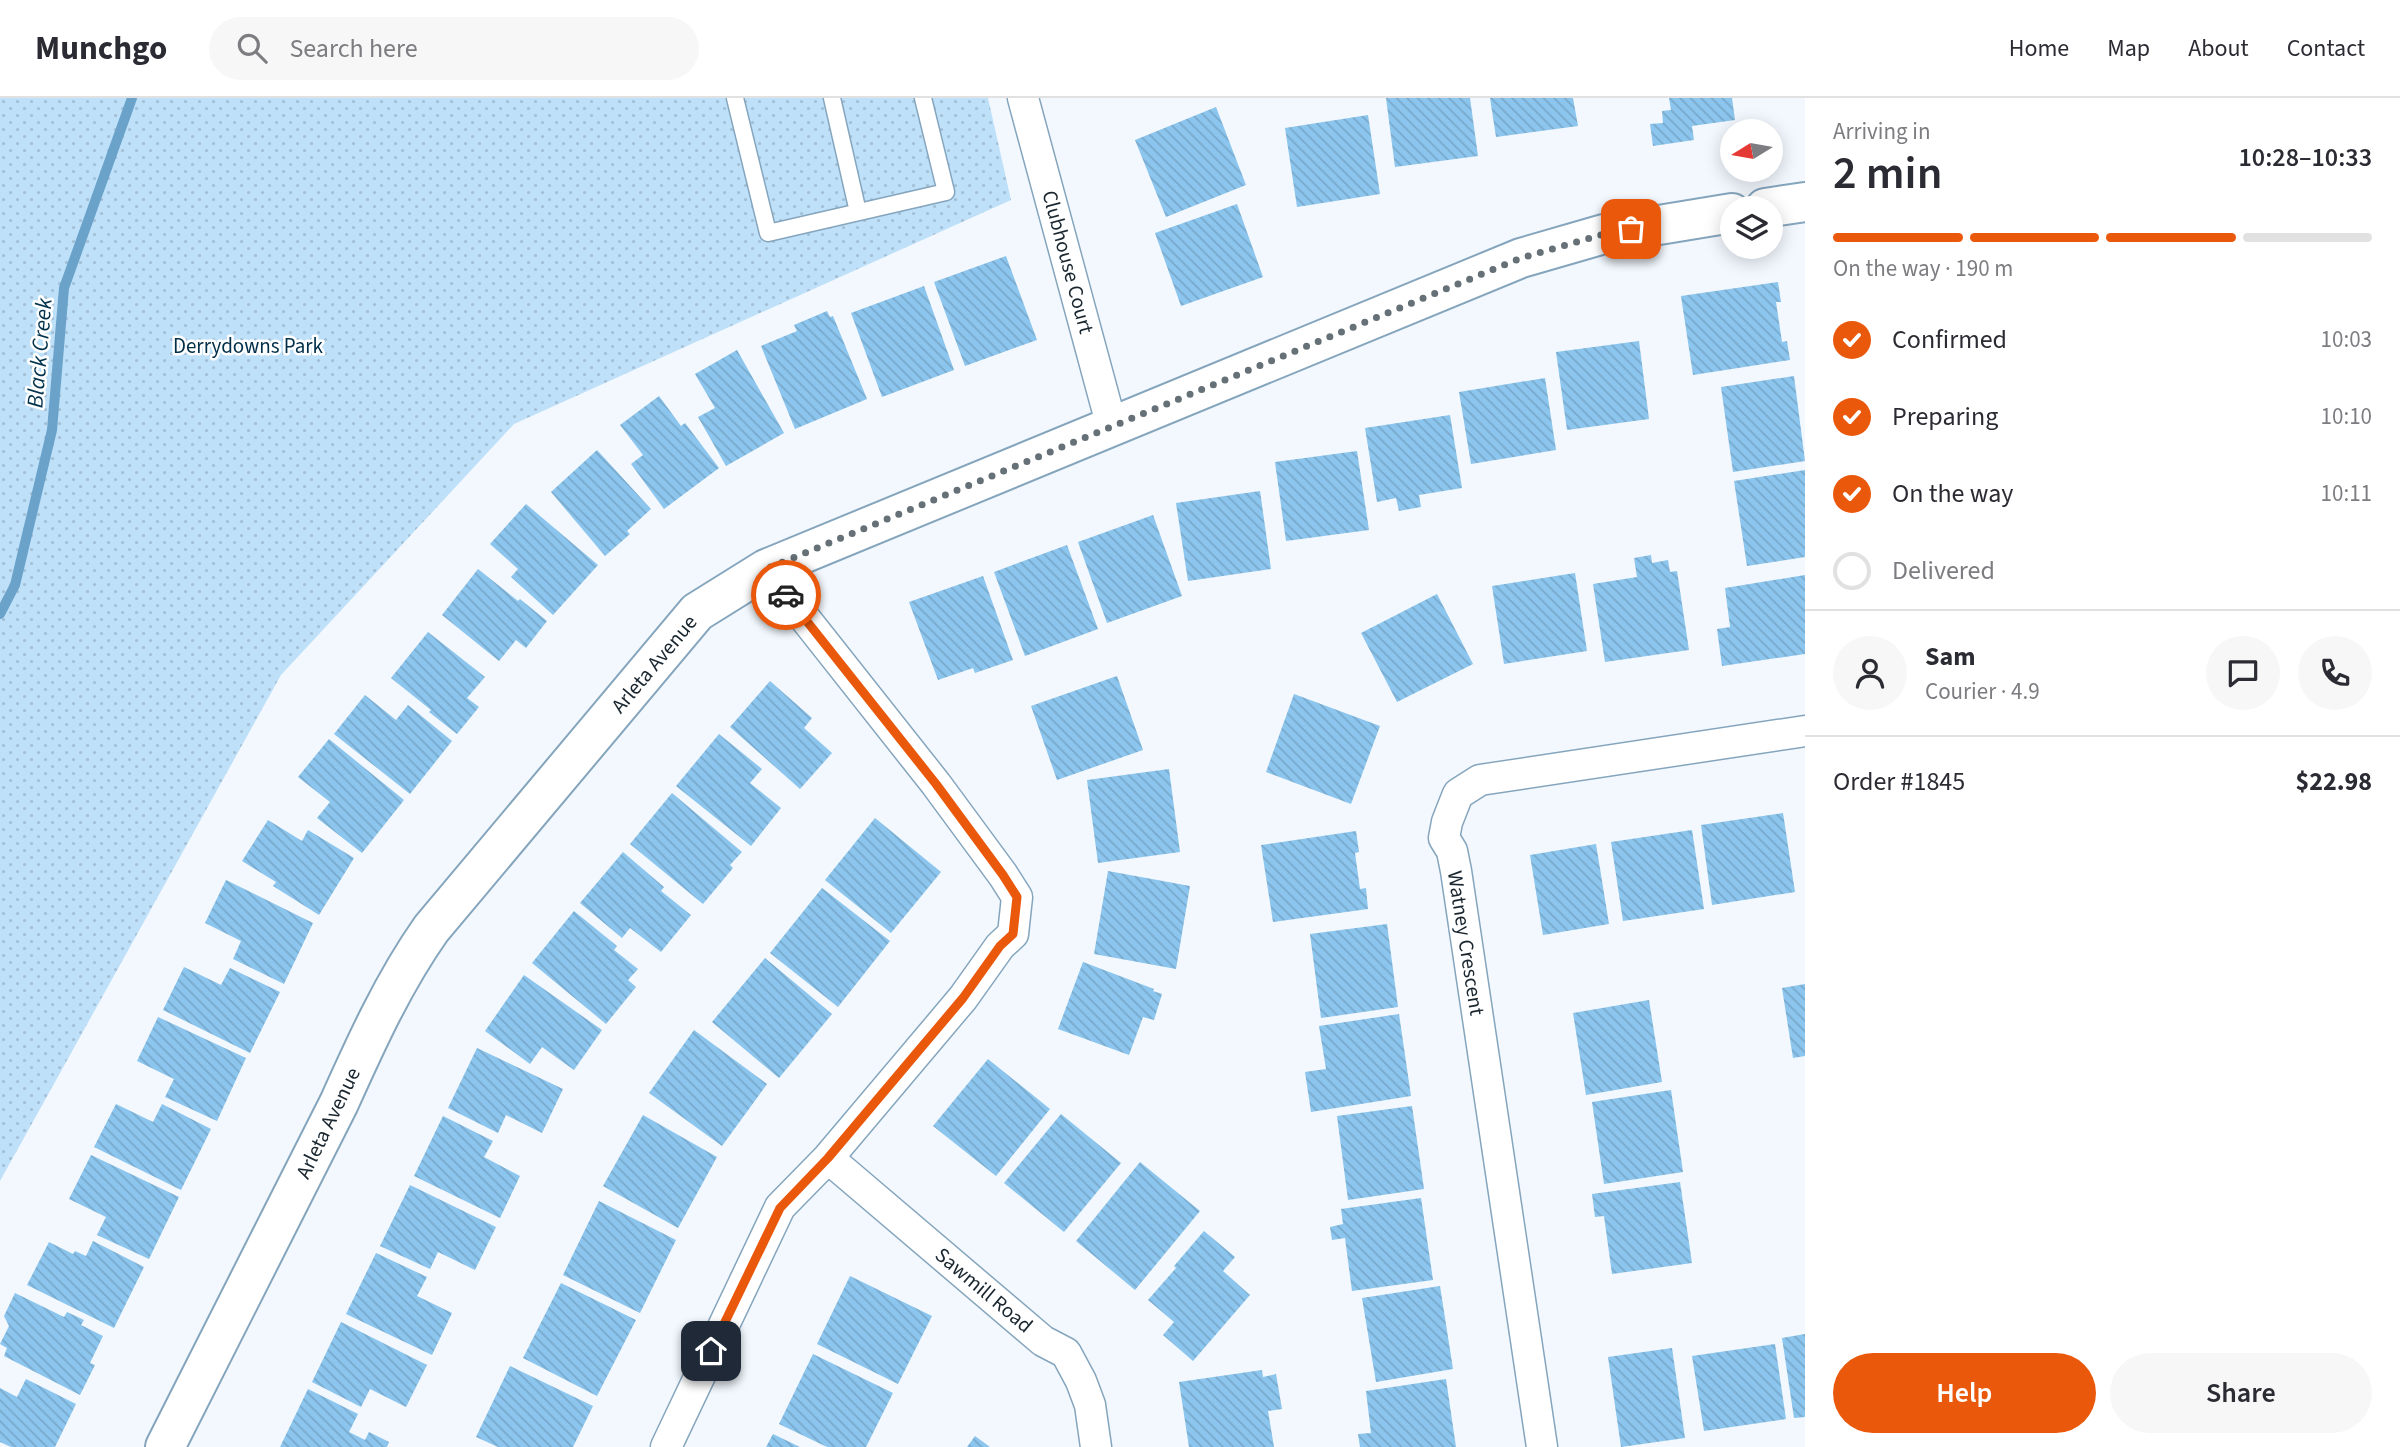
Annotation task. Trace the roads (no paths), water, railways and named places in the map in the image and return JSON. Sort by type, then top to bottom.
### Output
[{"type":"street","name":"Clubhouse Court","points":[[1023,98],[1112,427]]},
{"type":"street","points":[[1783,205],[1805,202]]},
{"type":"street","name":"Arleta Avenue","points":[[165,1447],[407,964],[431,929],[697,612],[766,569],[1521,258],[1604,234],[1720,215]]},
{"type":"street","points":[[666,1447],[780,1208],[828,1158],[963,998],[1000,946],[1013,934],[1017,897],[1003,875],[936,784],[766,569]]},
{"type":"street","name":"Watney Crescent","points":[[1542,1447],[1454,862],[1444,838],[1447,822],[1458,794],[1480,780],[1805,731]]},
{"type":"street","name":"Sawmill Road","points":[[828,1158],[1044,1341],[1066,1353],[1090,1405],[1096,1447]]},
{"type":"lane","points":[[735,98],[768,233],[946,192],[923,98]]},
{"type":"lane","points":[[832,98],[858,212]]},
{"type":"waterway","name":"Black Creek","points":[[0,614],[15,585],[52,430],[64,288],[132,98]]},
{"type":"park label","name":"Derrydowns Park","points":[[248,346]]}]
